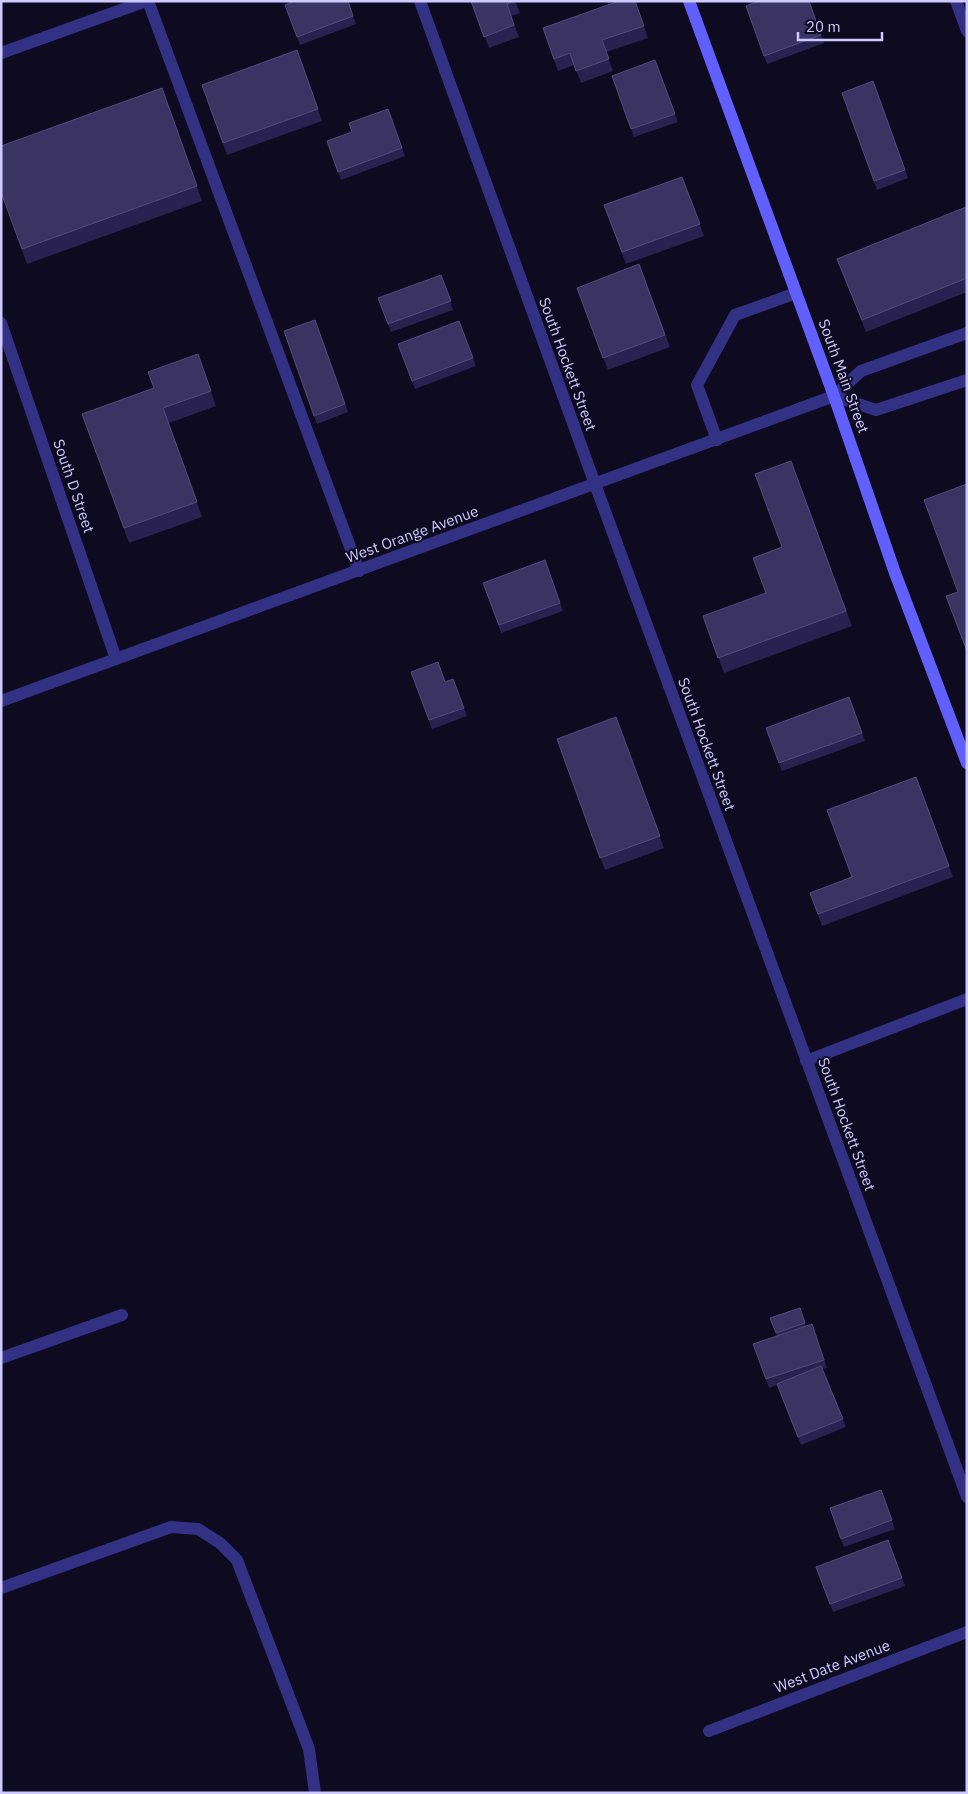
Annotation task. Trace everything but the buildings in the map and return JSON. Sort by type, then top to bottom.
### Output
[{"type":"main road","name":"South Main Street","points":[[689,1],[834,396],[895,573],[967,763]]},
{"type":"street","points":[[1,52],[147,1],[358,570]]},
{"type":"street","name":"South Hockett Street","points":[[420,1],[595,484],[967,1497]]},
{"type":"street","points":[[956,1],[967,31]]},
{"type":"street","points":[[716,440],[697,385],[735,315],[796,293]]},
{"type":"street","name":"South D Street","points":[[1,323],[116,659]]},
{"type":"street","points":[[967,334],[861,371],[834,396],[876,410],[967,380]]},
{"type":"street","name":"West Orange Avenue","points":[[1,701],[834,396]]},
{"type":"street","points":[[806,1061],[967,999]]},
{"type":"street","points":[[1,1358],[122,1316]]},
{"type":"street","points":[[1,1588],[171,1527],[198,1529],[220,1543],[238,1560],[309,1749],[315,1793]]},
{"type":"street","name":"West Date Avenue","points":[[709,1731],[967,1632]]}]
